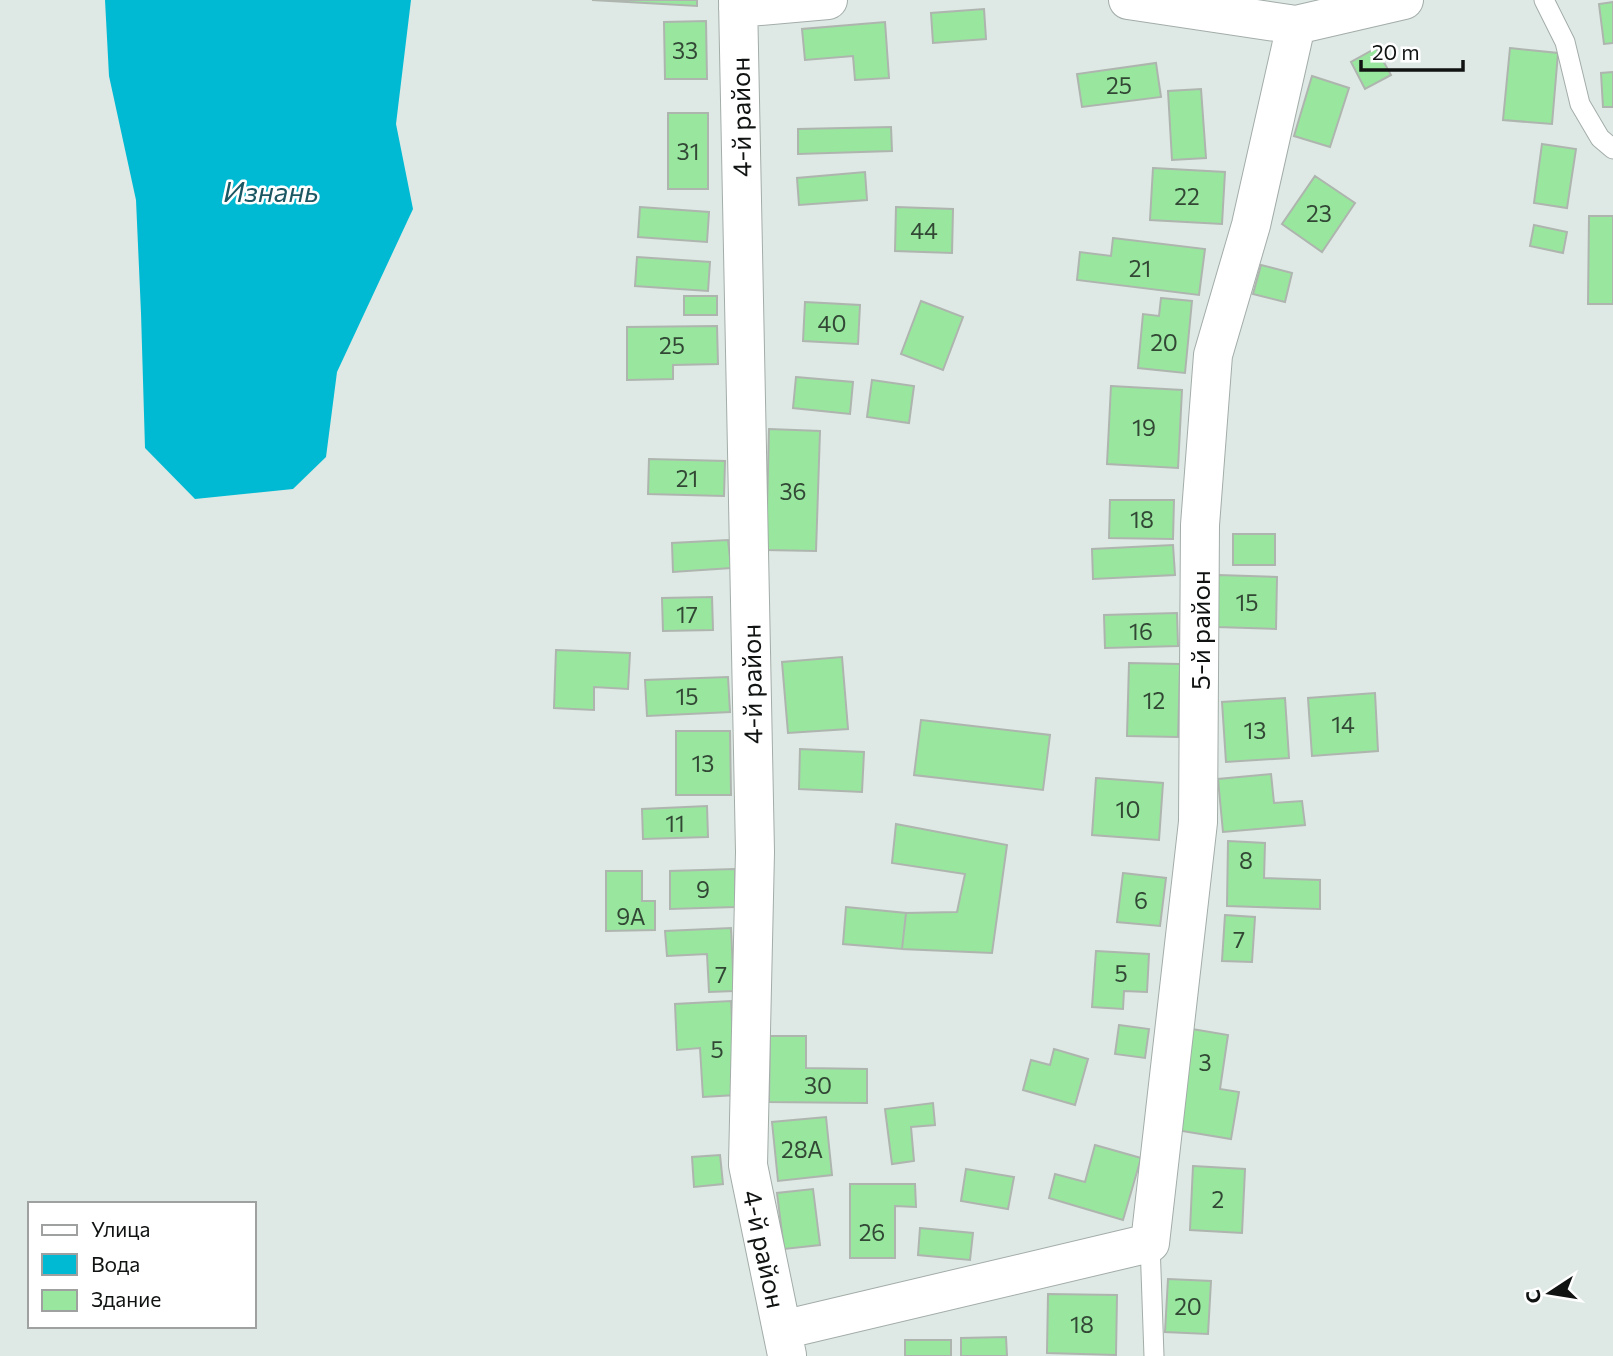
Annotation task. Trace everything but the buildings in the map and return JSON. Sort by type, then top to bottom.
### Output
[{"type":"street","name":"4-й район","points":[[785,1343],[748,1165],[755,852],[738,4],[828,0]]},
{"type":"street","points":[[1129,0],[1296,25],[1405,0]]},
{"type":"street","name":"5-й район","points":[[1150,1242],[1198,822],[1200,525],[1213,355],[1251,225],[1296,25]]},
{"type":"street","points":[[785,1343],[1150,1242]]},
{"type":"lane","points":[[1544,0],[1565,42],[1580,104],[1600,138],[1613,149]]},
{"type":"lane","points":[[1150,1242],[1154,1356]]},
{"type":"water","name":"Изнань","points":[[105,0],[411,0],[396,124],[413,209],[337,372],[326,457],[293,489],[195,499],[145,448],[136,200],[109,76]]}]
